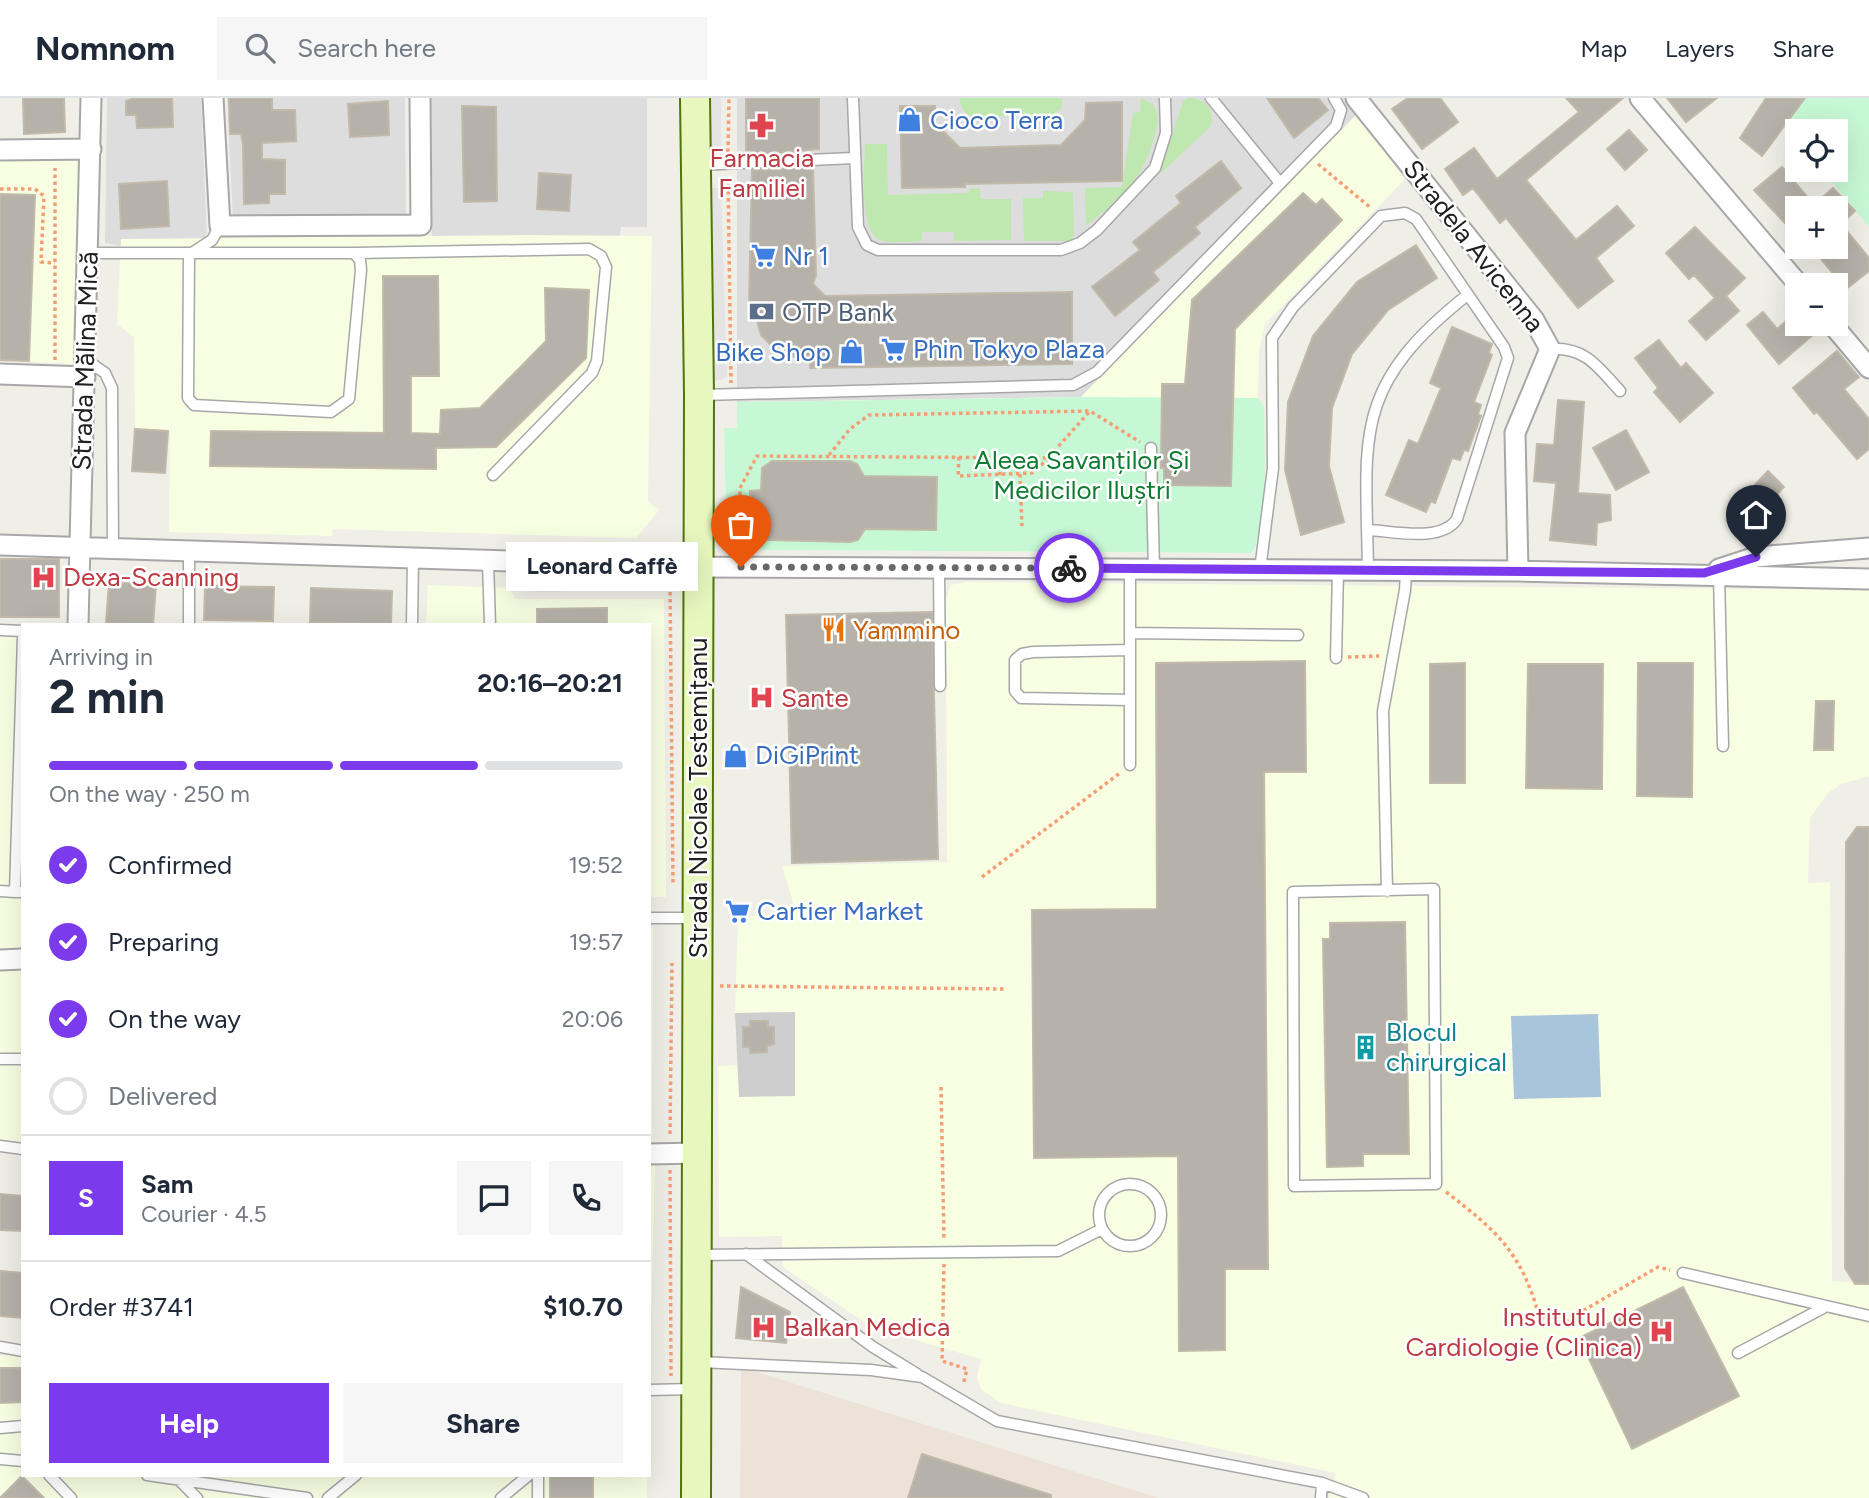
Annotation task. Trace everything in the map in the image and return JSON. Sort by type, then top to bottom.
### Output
[{"type":"main road","name":"Strada Nicolae Testemițanu","points":[[695,98],[699,395],[683,566],[685,918],[697,986],[684,1153],[696,1255],[687,1380],[696,1498]]},
{"type":"street","name":"Strada Mălina Mică","points":[[78,623],[91,98]]},
{"type":"street","points":[[213,98],[220,226],[421,225],[420,98]]},
{"type":"street","name":"Stradela Avicenna","points":[[1356,98],[1534,320],[1550,349],[1515,433],[1518,571]]},
{"type":"street","points":[[1640,98],[1789,273]]},
{"type":"street","points":[[0,150],[91,149]]},
{"type":"street","points":[[1842,336],[1869,368]]},
{"type":"street","points":[[0,374],[55,376],[84,368]]},
{"type":"street","points":[[0,545],[683,566],[1338,572],[1714,572],[1869,579]]},
{"type":"street","points":[[1714,572],[1756,557],[1869,548]]},
{"type":"street","points":[[0,960],[21,959]]},
{"type":"street","points":[[651,1154],[684,1153]]},
{"type":"lane","points":[[853,98],[858,226],[860,237],[867,245],[878,250],[1061,250],[1080,243],[1097,230],[1155,168],[1166,132],[1165,98]]},
{"type":"lane","points":[[1211,98],[1280,183]]},
{"type":"lane","points":[[699,395],[1073,385],[1084,381],[1097,372],[1341,118],[1341,110],[1334,98]]},
{"type":"lane","points":[[695,166],[855,158]]},
{"type":"lane","points":[[1260,570],[1273,468],[1272,338],[1293,307],[1381,216],[1405,213],[1416,219],[1466,296],[1504,347],[1508,358],[1457,519],[1451,527],[1440,533],[1368,530]]},
{"type":"lane","points":[[189,255],[212,240],[220,226]]},
{"type":"lane","points":[[88,253],[189,255],[589,249],[601,256],[606,267],[597,361],[592,373],[493,475]]},
{"type":"lane","points":[[189,255],[188,398],[194,405],[331,412],[349,398],[361,270],[360,260],[354,253]]},
{"type":"lane","points":[[1368,572],[1369,427],[1382,387],[1411,346],[1466,296]]},
{"type":"lane","points":[[1550,349],[1573,349],[1585,356],[1620,391]]},
{"type":"lane","points":[[84,368],[105,373],[112,388],[113,547]]},
{"type":"lane","points":[[1151,448],[1154,569]]},
{"type":"lane","points":[[189,552],[189,623]]},
{"type":"lane","points":[[412,623],[413,558]]},
{"type":"lane","points":[[488,562],[490,623]]},
{"type":"lane","points":[[939,567],[940,686]]},
{"type":"lane","points":[[1130,569],[1130,765]]},
{"type":"lane","points":[[1336,658],[1338,572]]},
{"type":"lane","points":[[1387,891],[1383,711],[1405,590],[1405,572]]},
{"type":"lane","points":[[1714,572],[1723,746]]},
{"type":"lane","points":[[0,629],[21,631]]},
{"type":"lane","points":[[1130,633],[1298,635]]},
{"type":"lane","points":[[1130,650],[1033,652],[1022,654],[1015,660],[1015,691],[1020,698],[1130,700]]},
{"type":"lane","points":[[0,891],[19,892],[21,765]]},
{"type":"lane","points":[[1434,890],[1436,1184],[1294,1186],[1293,892],[1434,890]]},
{"type":"lane","points":[[651,918],[685,918]]},
{"type":"lane","points":[[0,1059],[21,1059]]},
{"type":"lane","points":[[0,1146],[21,1149]]},
{"type":"lane","points":[[1120,1186],[1140,1186],[1157,1199],[1161,1219],[1158,1228],[1145,1242],[1125,1246],[1116,1243],[1102,1229],[1100,1209],[1104,1199],[1120,1186]]},
{"type":"lane","points":[[696,1255],[1058,1251],[1102,1229]]},
{"type":"lane","points":[[746,1254],[873,1347],[997,1421],[1322,1483],[1363,1498]]},
{"type":"lane","points":[[1683,1273],[1823,1308],[1869,1316]]},
{"type":"lane","points":[[1738,1353],[1823,1308]]},
{"type":"lane","points":[[0,1347],[21,1350]]},
{"type":"lane","points":[[651,1389],[687,1380],[871,1370],[922,1377]]},
{"type":"lane","points":[[0,1428],[21,1426]]},
{"type":"lane","points":[[0,1459],[21,1461]]},
{"type":"lane","points":[[51,1477],[71,1498]]},
{"type":"lane","points":[[159,1477],[307,1498]]},
{"type":"lane","points":[[328,1498],[354,1477]]},
{"type":"lane","points":[[501,1498],[527,1477]]},
{"type":"lane","points":[[538,1477],[538,1498]]},
{"type":"lane","points":[[179,1480],[197,1498]]},
{"type":"lane","points":[[1321,1498],[1322,1483]]},
{"type":"path","points":[[729,98],[732,394]]},
{"type":"path","points":[[55,149],[55,376]]},
{"type":"path","points":[[1307,155],[1381,216]]},
{"type":"path","points":[[0,189],[35,189],[44,197],[41,262],[55,263]]},
{"type":"path","points":[[958,457],[958,476],[1032,473],[1090,411]]},
{"type":"path","points":[[829,455],[850,429],[869,415],[1090,411],[1151,448]]},
{"type":"path","points":[[740,509],[740,488],[757,456],[1048,458]]},
{"type":"path","points":[[999,458],[1000,475]]},
{"type":"path","points":[[1020,474],[1022,526]]},
{"type":"path","points":[[683,566],[685,918]]},
{"type":"path","points":[[1336,658],[1392,656]]},
{"type":"path","points":[[982,877],[1130,765]]},
{"type":"path","points":[[672,960],[684,1153],[687,1380]]},
{"type":"path","points":[[697,986],[1004,989]]},
{"type":"path","points":[[1436,1184],[1478,1216],[1513,1250],[1532,1288],[1539,1316],[1557,1326],[1658,1267],[1683,1273]]},
{"type":"shaded area","points":[[107,98],[201,98],[207,239],[122,239],[121,246],[105,243]]},
{"type":"shaded area","points":[[227,98],[405,98],[406,217],[233,222]]},
{"type":"shaded area","points":[[431,98],[647,98],[647,227],[621,227],[620,236],[432,236]]},
{"type":"shaded area","points":[[705,98],[721,98],[721,153],[705,154]]},
{"type":"shaded area","points":[[737,98],[1343,98],[1357,114],[1081,397],[737,402]]},
{"type":"shaded area","name":"Aleea Savanților Și Medicilor Iluștri","points":[[1357,114],[1405,179],[1265,324],[1259,351],[1258,398],[1264,406],[1265,478],[1258,539],[1252,553],[756,550],[740,542],[730,531],[726,517],[724,428],[737,428],[737,402],[1081,397]]},
{"type":"shaded area","points":[[83,158],[76,364],[0,360],[0,160]]},
{"type":"shaded area","points":[[707,188],[721,188],[727,377],[710,383]]},
{"type":"shaded area","points":[[652,236],[648,502],[659,510],[636,538],[333,529],[332,536],[169,532],[170,431],[135,429],[134,337],[117,324],[121,239]]},
{"type":"shaded area","points":[[637,572],[638,589],[535,592],[534,573]]},
{"type":"shaded area","points":[[966,582],[1869,590],[1869,776],[1841,784],[1828,793],[1810,818],[1808,883],[1830,882],[1832,1281],[1869,1283],[1869,1498],[1329,1498],[1336,1473],[1001,1403],[981,1389],[977,1378],[981,1359],[873,1328],[783,1267],[782,1236],[719,1237],[718,1066],[738,1065],[740,1097],[795,1012],[735,1013],[738,918],[796,912],[782,866],[947,862],[946,598],[951,585]]},
{"type":"shaded area","points":[[428,585],[510,588],[515,599],[664,599],[666,897],[651,897],[651,623],[426,623]]},
{"type":"shaded area","points":[[0,634],[21,636],[21,1144],[0,1142]]},
{"type":"shaded area","points":[[651,928],[653,928],[652,1136]]},
{"type":"shaded area","points":[[795,1012],[795,1096],[739,1097],[735,1013]]},
{"type":"shaded area","points":[[655,1164],[651,1324],[651,1165]]},
{"type":"shaded area","points":[[0,1355],[21,1356],[21,1477],[647,1477],[647,1498],[0,1498]]},
{"type":"shaded area","points":[[741,1367],[1159,1498],[740,1498]]},
{"type":"green space","points":[[959,98],[1062,98],[1062,107],[1053,115],[971,117],[963,110]]},
{"type":"green space","points":[[1141,98],[1154,105],[1157,115],[1156,132],[1148,157],[1127,190],[1086,226],[1085,188],[1122,187],[1133,113],[1140,112]]},
{"type":"green space","points":[[1188,98],[1204,102],[1210,110],[1211,126],[1160,174],[1183,101]]},
{"type":"green space","points":[[1763,98],[1869,98],[1869,227],[1848,202],[1848,196],[1843,196],[1832,182],[1848,182],[1848,119],[1785,119],[1785,125]]},
{"type":"green space","points":[[865,144],[887,144],[888,195],[969,193],[969,189],[980,188],[981,199],[1011,199],[1011,240],[954,241],[954,232],[922,232],[922,241],[903,242],[883,241],[875,236],[869,227],[864,199]]},
{"type":"green space","points":[[1043,191],[1073,192],[1074,237],[1069,241],[1024,241],[1023,198],[1043,198]]},
{"type":"green space","name":"Aleea Savanților Și Medicilor Iluștri","points":[[1081,397],[1258,398],[1264,406],[1265,482],[1261,523],[1252,553],[756,550],[736,537],[730,529],[726,517],[724,428],[737,428],[737,402]]},
{"type":"water","points":[[1598,1014],[1601,1097],[1514,1099],[1511,1016]]},
{"type":"building","points":[[23,98],[64,98],[65,132],[24,134]]},
{"type":"building","points":[[135,98],[172,98],[173,127],[137,128],[136,115],[126,115],[126,101]]},
{"type":"building","points":[[229,98],[272,98],[272,110],[295,110],[296,141],[262,143],[262,159],[285,160],[285,194],[269,194],[269,203],[244,204],[243,144],[241,134],[230,134]]},
{"type":"building","points":[[746,98],[819,98],[819,149],[751,155],[751,151],[746,151]]},
{"type":"building","points":[[1267,98],[1318,98],[1328,110],[1294,138]]},
{"type":"building","points":[[1408,98],[1440,98],[1458,122],[1422,149],[1392,109]]},
{"type":"building","points":[[1566,98],[1623,98],[1526,180],[1576,240],[1617,206],[1634,226],[1596,258],[1613,281],[1578,308],[1506,218],[1500,223],[1473,188],[1463,195],[1445,169],[1474,148],[1497,179],[1579,112]]},
{"type":"building","points":[[1667,98],[1717,98],[1686,122]]},
{"type":"building","points":[[1766,98],[1805,98],[1789,119],[1785,119],[1785,125],[1762,156],[1740,138]]},
{"type":"building","points":[[388,101],[389,135],[350,137],[348,104]]},
{"type":"building","points":[[1122,102],[1122,181],[902,188],[900,106],[935,106],[935,123],[960,148],[1061,145],[1085,120],[1086,103]]},
{"type":"building","points":[[462,106],[496,107],[497,201],[464,202]]},
{"type":"building","points":[[1629,130],[1647,150],[1625,170],[1607,149]]},
{"type":"building","points":[[1221,161],[1241,188],[1195,227],[1200,233],[1153,272],[1159,280],[1115,316],[1092,287],[1140,250],[1133,242],[1181,203],[1176,196]]},
{"type":"building","points":[[813,167],[816,275],[813,284],[825,296],[1072,292],[1072,364],[810,368],[810,361],[778,352],[761,335],[753,306],[749,305],[752,170]]},
{"type":"building","points":[[1782,167],[1785,171],[1785,182],[1795,182],[1806,196],[1785,196],[1785,223],[1754,190]]},
{"type":"building","points":[[539,173],[571,175],[569,211],[537,209]]},
{"type":"building","points":[[167,181],[169,226],[121,229],[119,184]]},
{"type":"building","points":[[1833,188],[1841,196],[1824,196]]},
{"type":"building","points":[[1303,193],[1316,205],[1322,199],[1342,220],[1235,329],[1231,486],[1164,485],[1164,468],[1161,468],[1162,384],[1185,384],[1192,300]]},
{"type":"building","points":[[0,194],[35,195],[29,361],[0,360]]},
{"type":"building","points":[[1848,204],[1855,211],[1848,218]]},
{"type":"building","points":[[1695,227],[1745,278],[1726,296],[1739,311],[1706,340],[1689,321],[1715,298],[1694,275],[1689,279],[1666,253]]},
{"type":"building","points":[[1848,232],[1869,258],[1869,271],[1848,287],[1848,273],[1833,273],[1821,259],[1848,259]]},
{"type":"building","points":[[1416,245],[1437,278],[1388,310],[1352,354],[1332,408],[1329,466],[1344,522],[1301,535],[1285,470],[1288,402],[1313,336],[1357,282]]},
{"type":"building","points":[[383,276],[438,276],[439,376],[411,376],[411,433],[440,434],[441,410],[480,408],[546,341],[545,288],[589,290],[586,358],[496,447],[436,448],[436,469],[210,466],[211,431],[384,433]]},
{"type":"building","points":[[1763,312],[1777,329],[1785,322],[1785,336],[1812,336],[1779,364],[1747,325]]},
{"type":"building","points":[[1452,327],[1492,344],[1489,353],[1492,355],[1474,402],[1481,405],[1478,414],[1481,416],[1468,451],[1464,450],[1460,460],[1452,458],[1435,503],[1431,501],[1426,512],[1386,495],[1409,440],[1418,444],[1441,388],[1430,383]]},
{"type":"building","points":[[1659,340],[1681,368],[1686,363],[1713,393],[1680,422],[1654,392],[1658,388],[1635,358]]},
{"type":"building","points":[[1837,351],[1859,377],[1844,389],[1869,419],[1869,449],[1857,459],[1793,388]]},
{"type":"building","points":[[1558,400],[1584,402],[1578,493],[1610,495],[1611,520],[1597,523],[1596,545],[1550,540],[1556,483],[1534,481],[1537,444],[1554,445]]},
{"type":"building","points":[[135,429],[168,431],[165,473],[132,471]]},
{"type":"building","points":[[1626,430],[1649,472],[1616,490],[1593,448]]},
{"type":"building","points":[[772,461],[850,461],[857,464],[864,476],[937,477],[936,530],[865,529],[858,540],[850,542],[768,540],[762,534],[761,511],[751,512],[750,491],[761,490],[762,468]]},
{"type":"building","points":[[1768,471],[1784,487],[1766,506],[1750,490]]},
{"type":"building","points":[[0,559],[59,559],[59,617],[0,617]]},
{"type":"building","points":[[109,582],[156,585],[153,623],[106,623]]},
{"type":"building","points":[[205,586],[274,587],[273,621],[204,620]]},
{"type":"building","points":[[311,588],[392,591],[391,623],[310,622]]},
{"type":"building","points":[[607,608],[607,623],[537,623],[537,609]]},
{"type":"building","points":[[932,612],[938,859],[792,863],[786,615]]},
{"type":"building","points":[[1305,661],[1306,772],[1264,772],[1268,1269],[1225,1269],[1225,1350],[1179,1351],[1178,1156],[1034,1158],[1032,910],[1157,909],[1156,663]]},
{"type":"building","points":[[1465,663],[1465,783],[1430,783],[1430,664]]},
{"type":"building","points":[[1638,663],[1693,663],[1692,797],[1637,796]]},
{"type":"building","points":[[1528,664],[1603,664],[1602,789],[1526,788]]},
{"type":"building","points":[[1816,701],[1834,701],[1833,750],[1814,750]]},
{"type":"building","points":[[1857,827],[1869,827],[1869,1284],[1855,1284],[1845,1268],[1846,842]]},
{"type":"building","name":"Blocul chirurgical","points":[[1405,922],[1409,1154],[1363,1154],[1363,1166],[1327,1167],[1323,939],[1330,939],[1330,923]]},
{"type":"building","points":[[750,1021],[768,1021],[768,1027],[774,1027],[774,1044],[767,1046],[767,1052],[750,1053],[750,1047],[743,1047],[743,1027],[750,1027]]},
{"type":"building","points":[[0,1194],[21,1196],[21,1231],[0,1230]]},
{"type":"building","points":[[0,1271],[21,1273],[21,1318],[0,1316]]},
{"type":"building","points":[[741,1287],[790,1312],[786,1343],[736,1338]]},
{"type":"building","points":[[1683,1287],[1739,1396],[1632,1449],[1579,1338]]},
{"type":"building","points":[[0,1368],[21,1368],[21,1402],[0,1403]]},
{"type":"building","points":[[922,1454],[1051,1495],[1051,1498],[908,1498]]},
{"type":"building","points":[[23,1477],[44,1498],[0,1498]]},
{"type":"building","points":[[550,1477],[593,1477],[593,1498],[550,1498]]},
{"type":"way so far","points":[[741,567],[1069,568]]},
{"type":"place","name":"Cioco Terra","points":[[910,120]]},
{"type":"place","name":"Farmacia Familiei","points":[[762,126]]},
{"type":"place","name":"Nr 1","points":[[763,256]]},
{"type":"place","name":"OTP Bank","points":[[762,312]]},
{"type":"place","name":"Phin Tokyo Plaza","points":[[893,349]]},
{"type":"place","name":"Bike Shop","points":[[851,352]]},
{"type":"place","name":"Leonard Caffè","points":[[741,567]]},
{"type":"place","name":"Dexa-Scanning","points":[[43,577]]},
{"type":"place","name":"Yammino","points":[[833,630]]},
{"type":"place","name":"Sante","points":[[761,698]]},
{"type":"place","name":"DiGiPrint","points":[[735,755]]},
{"type":"place","name":"Cartier Market","points":[[737,911]]},
{"type":"place","name":"Blocul chirurgical","points":[[1366,1047]]},
{"type":"place","name":"Balkan Medica","points":[[764,1327]]},
{"type":"place","name":"Institutul de Cardiologie (Clinica)","points":[[1662,1332]]},
{"type":"route","points":[[1069,568],[1704,573],[1756,557]]}]
